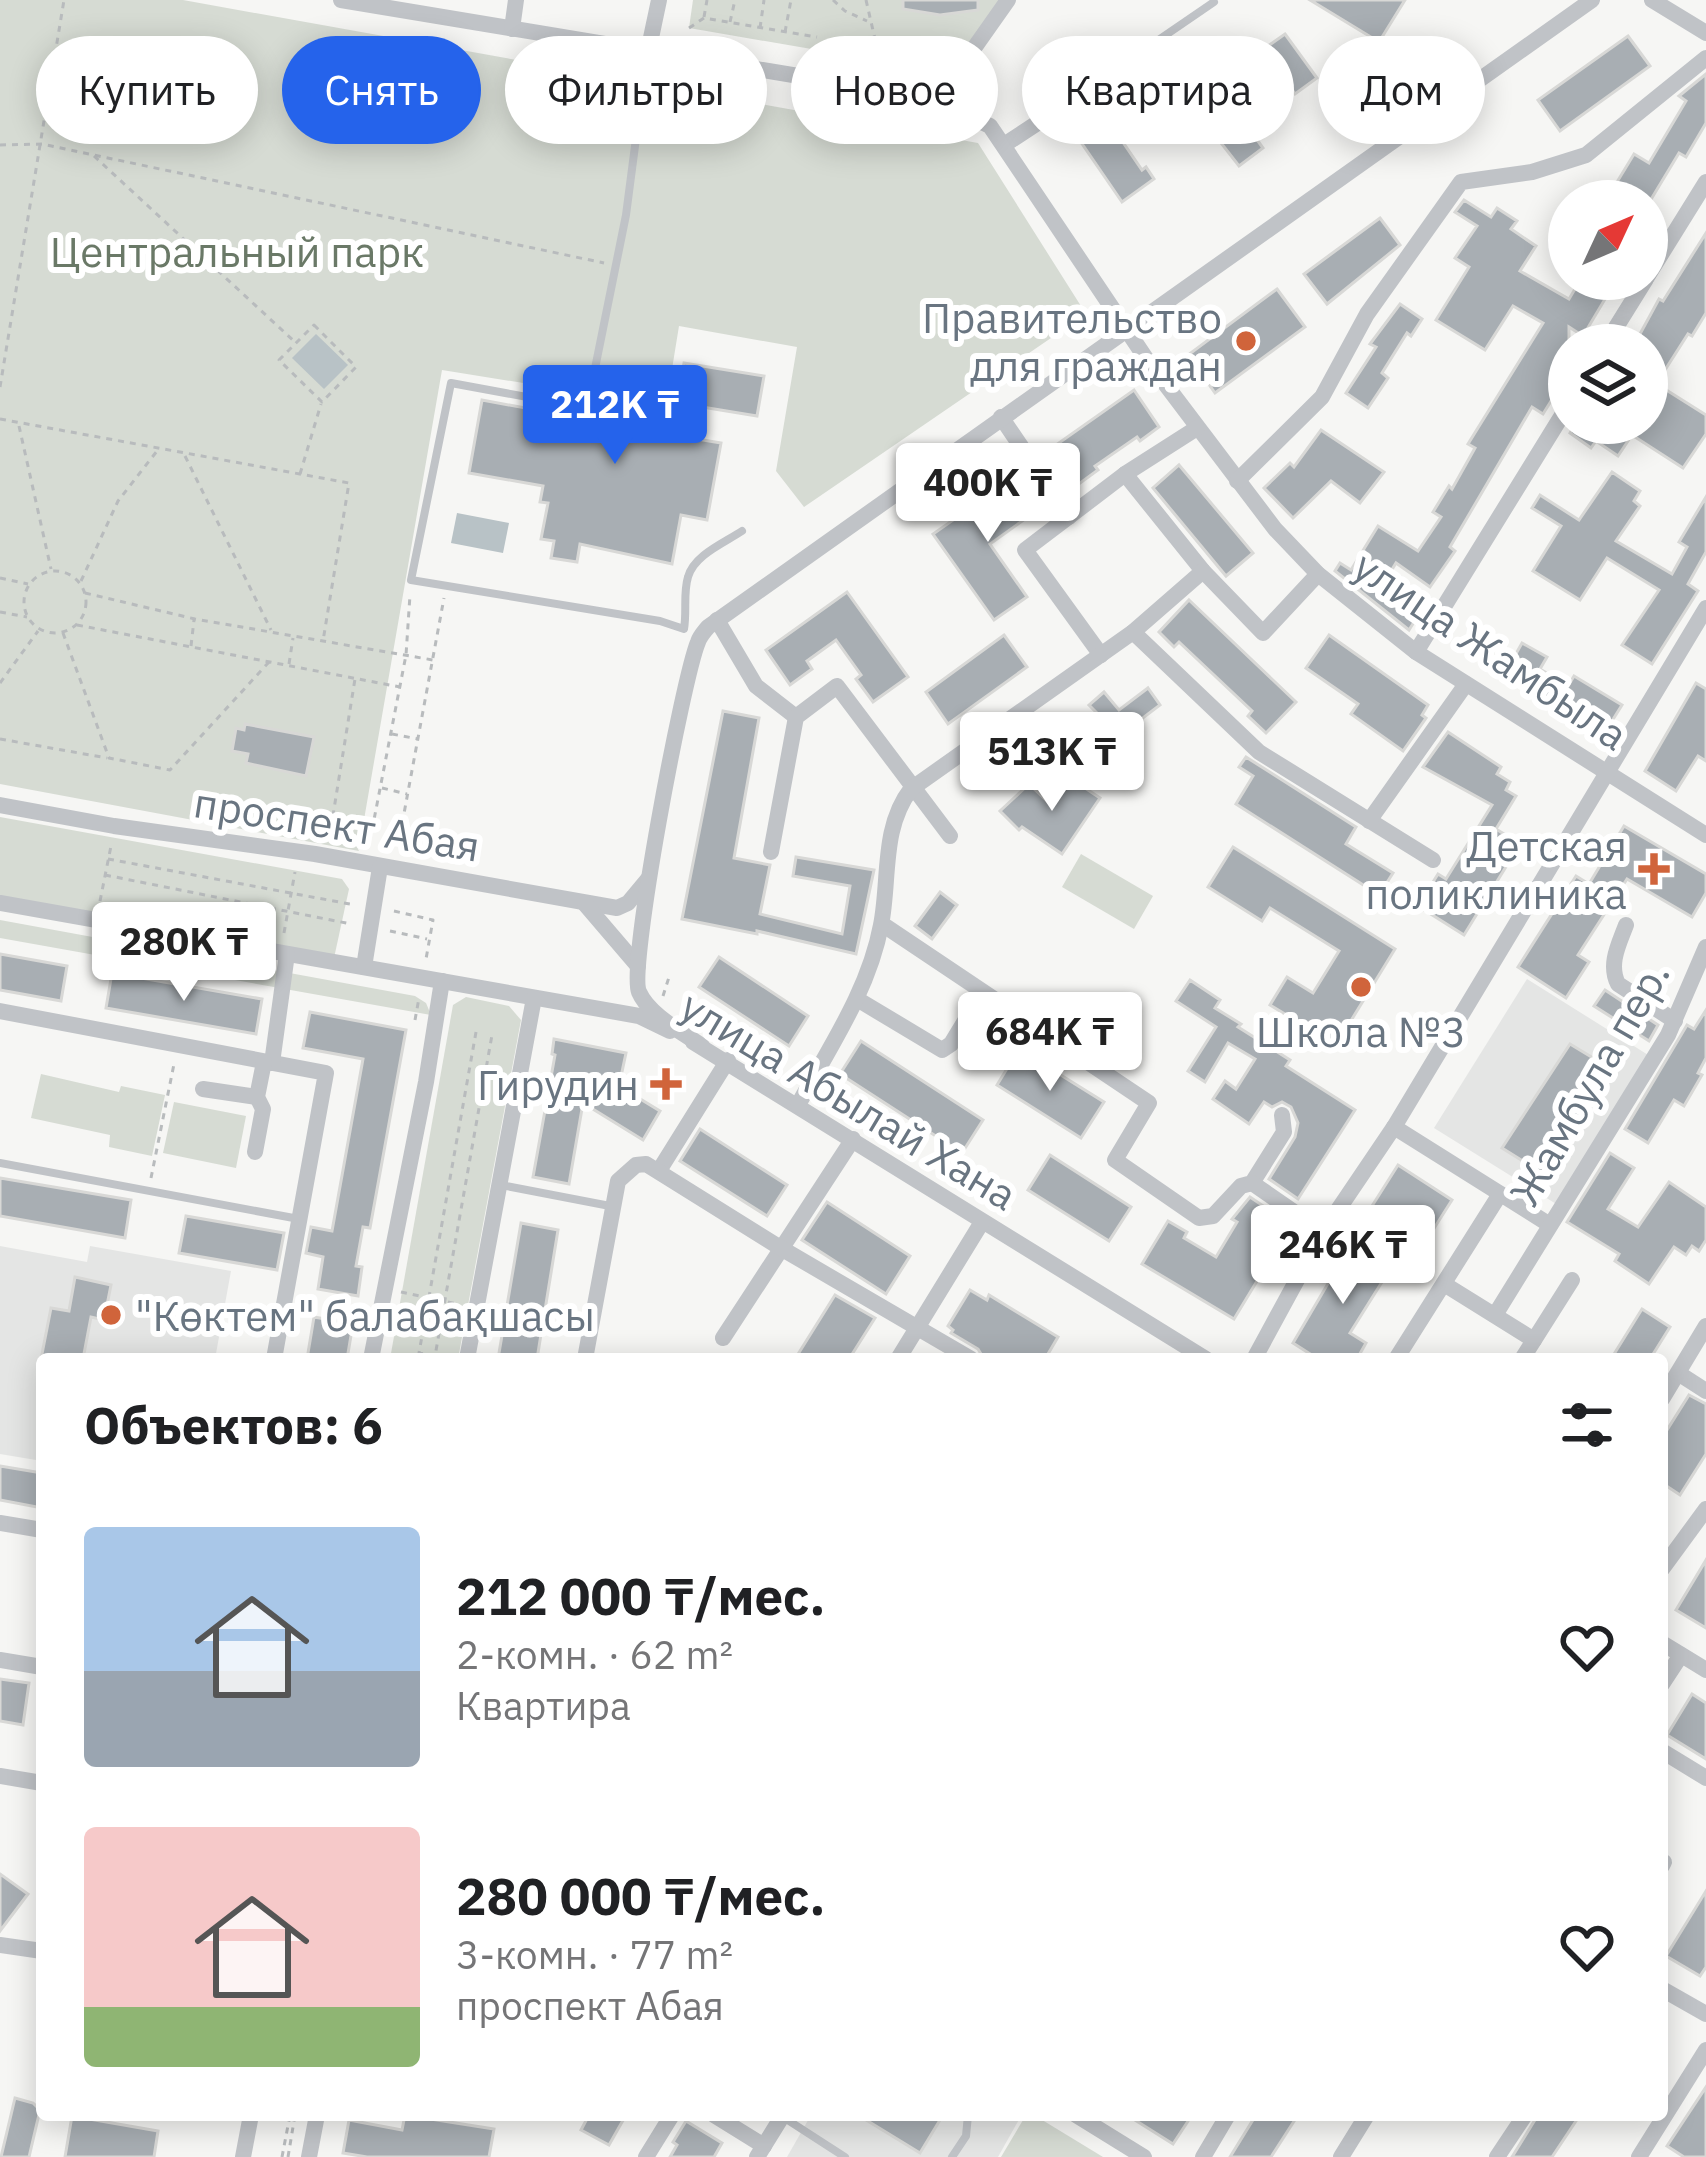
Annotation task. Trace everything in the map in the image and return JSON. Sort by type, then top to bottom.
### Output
[{"type":"street","name":"улица Жамбыла","points":[[341,0],[553,36]]},
{"type":"street","points":[[512,29],[516,0]]},
{"type":"street","points":[[651,36],[659,0]]},
{"type":"street","points":[[982,36],[1008,0]]},
{"type":"street","points":[[702,1046],[667,1022],[640,994],[638,966],[691,634],[1592,0]]},
{"type":"street","points":[[1652,0],[1706,33]]},
{"type":"street","points":[[1237,481],[1322,397],[1367,314],[1455,188],[1468,179],[1532,172],[1586,154],[1706,58]]},
{"type":"street","points":[[1004,145],[1022,133]]},
{"type":"street","name":"улица Жамбыла","points":[[998,136],[1196,428],[1318,574],[1416,652],[1706,835]]},
{"type":"street","points":[[1668,244],[1706,182]]},
{"type":"street","points":[[1001,417],[1070,517]]},
{"type":"street","points":[[1101,655],[1025,550],[1125,473],[1196,428]]},
{"type":"street","points":[[1416,652],[1548,438]]},
{"type":"street","points":[[1125,473],[1203,571],[1263,632],[1318,574]]},
{"type":"street","points":[[798,1105],[856,999],[882,924],[888,854],[902,800],[911,789],[1133,632],[1203,571]]},
{"type":"street","points":[[1257,1353],[1323,1232],[1394,1127],[1706,608]]},
{"type":"street","points":[[717,620],[756,686],[796,717]]},
{"type":"street","points":[[1133,632],[1259,752],[1433,860]]},
{"type":"street","points":[[1369,821],[1466,684]]},
{"type":"street","points":[[771,852],[796,717],[837,686],[950,836]]},
{"type":"street","name":"проспект Абая","points":[[0,806],[315,854],[621,908],[649,878]]},
{"type":"street","points":[[364,967],[380,867]]},
{"type":"street","points":[[0,903],[534,998],[468,1353]]},
{"type":"street","points":[[584,903],[638,966]]},
{"type":"street","points":[[882,924],[1149,1103],[1115,1160],[1205,1220],[1241,1186],[1252,1184],[1323,1232]]},
{"type":"street","points":[[1626,925],[1612,968],[1618,984],[1675,1021]]},
{"type":"street","name":"Жамбула пер.","points":[[1495,1316],[1675,1021],[1706,947]]},
{"type":"street","points":[[255,1152],[263,1109],[256,1097],[268,1062],[284,953]]},
{"type":"street","points":[[372,1353],[442,981]]},
{"type":"street","points":[[856,999],[942,1050],[951,1044],[982,993]]},
{"type":"street","name":"улица Абылай Хана","points":[[534,998],[639,1016],[702,1046],[1196,1353]]},
{"type":"street","points":[[0,1011],[326,1073],[275,1353]]},
{"type":"street","points":[[660,1169],[728,1060]]},
{"type":"street","points":[[203,1090],[256,1097]]},
{"type":"street","points":[[1252,1184],[1284,1132],[1282,1115]]},
{"type":"street","points":[[1394,1127],[1550,1226]]},
{"type":"street","points":[[723,1338],[853,1139]]},
{"type":"street","points":[[586,1353],[619,1181],[628,1170],[646,1164],[961,1353]]},
{"type":"street","points":[[1400,1353],[1500,1194]]},
{"type":"street","points":[[901,1353],[982,1222]]},
{"type":"street","points":[[1526,1353],[1572,1280]]},
{"type":"street","points":[[1444,1284],[1534,1340]]},
{"type":"street","points":[[1668,1389],[1706,1326]]},
{"type":"street","points":[[1678,1373],[1706,1391]]},
{"type":"street","points":[[1668,1563],[1699,1529],[1706,1509]]},
{"type":"street","points":[[0,1523],[36,1529]]},
{"type":"street","points":[[1668,1647],[1706,1670]]},
{"type":"street","points":[[1668,1675],[1682,1655]]},
{"type":"street","points":[[0,1660],[36,1666]]},
{"type":"street","points":[[1668,1755],[1706,1778]]},
{"type":"street","points":[[0,1776],[36,1782]]},
{"type":"street","points":[[0,1946],[36,1950]]},
{"type":"street","points":[[1668,1992],[1706,2014]]},
{"type":"street","points":[[1668,2111],[1706,2050]]},
{"type":"street","points":[[243,2157],[250,2121]]},
{"type":"street","points":[[309,2157],[316,2121]]},
{"type":"street","points":[[646,2157],[668,2121]]},
{"type":"street","points":[[722,2121],[760,2151],[779,2121]]},
{"type":"street","points":[[1086,2121],[1144,2157]]},
{"type":"street","points":[[1203,2157],[1224,2121]]},
{"type":"street","points":[[1341,2157],[1363,2121]]},
{"type":"street","points":[[1497,2157],[1521,2121]]},
{"type":"street","points":[[1639,2157],[1662,2121]]},
{"type":"lane","points":[[1164,36],[1214,2]]},
{"type":"lane","points":[[636,144],[587,407],[451,383],[411,580],[660,621],[691,634],[691,571],[701,557],[742,532]]},
{"type":"lane","points":[[0,1163],[300,1219]]},
{"type":"lane","points":[[500,1185],[613,1207]]},
{"type":"lane","points":[[790,2121],[845,2157]]},
{"type":"lane","points":[[952,2157],[966,2136],[967,2121]]},
{"type":"path","points":[[58,36],[64,0]]},
{"type":"path","points":[[704,18],[706,0]]},
{"type":"path","points":[[730,23],[735,0]]},
{"type":"path","points":[[760,28],[764,0]]},
{"type":"path","points":[[785,32],[790,0]]},
{"type":"path","points":[[833,0],[870,23]]},
{"type":"path","points":[[866,0],[873,36]]},
{"type":"path","points":[[689,28],[704,18],[806,36]]},
{"type":"path","points":[[0,145],[42,144],[614,266]]},
{"type":"path","points":[[0,387],[42,144]]},
{"type":"path","points":[[93,155],[296,343]]},
{"type":"path","points":[[300,474],[322,402],[356,367],[314,325],[279,360],[322,402]]},
{"type":"path","points":[[0,419],[349,483],[322,640]]},
{"type":"path","points":[[18,423],[52,571]]},
{"type":"path","points":[[80,583],[118,501],[159,448]]},
{"type":"path","points":[[183,453],[272,632]]},
{"type":"path","points":[[52,571],[80,583],[85,593],[86,612],[77,626],[63,633],[39,629],[28,617],[23,599],[30,584],[52,571]]},
{"type":"path","points":[[0,578],[30,584]]},
{"type":"path","points":[[372,830],[406,655],[411,580]]},
{"type":"path","points":[[400,835],[446,585]]},
{"type":"path","points":[[85,593],[195,619],[433,660]]},
{"type":"path","points":[[0,612],[28,617]]},
{"type":"path","points":[[191,648],[195,619]]},
{"type":"path","points":[[77,626],[400,687]]},
{"type":"path","points":[[0,683],[39,629]]},
{"type":"path","points":[[63,633],[109,758]]},
{"type":"path","points":[[289,666],[293,636]]},
{"type":"path","points":[[0,739],[170,770],[269,662]]},
{"type":"path","points":[[329,842],[355,679]]},
{"type":"path","points":[[391,734],[418,739]]},
{"type":"path","points":[[380,788],[408,794]]},
{"type":"path","points":[[96,920],[114,826]]},
{"type":"path","points":[[108,859],[433,920]]},
{"type":"path","points":[[284,953],[295,870]]},
{"type":"path","points":[[105,875],[429,940]]},
{"type":"path","points":[[419,1353],[476,1032]]},
{"type":"path","points":[[437,1353],[492,1034]]},
{"type":"path","points":[[150,1180],[178,1046]]},
{"type":"path","points":[[382,1288],[476,1308]]},
{"type":"path","points":[[285,2157],[292,2121]]},
{"type":"shaded area","points":[[316,334],[348,365],[324,389],[292,358]]},
{"type":"shaded area","points":[[457,513],[509,523],[503,553],[451,543]]},
{"type":"shaded area","points":[[1527,979],[1653,1058],[1561,1207],[1434,1128]]},
{"type":"shaded area","name":"\"Көктем\" балабақшасы","points":[[0,1246],[87,1262],[90,1246],[231,1271],[216,1353],[36,1353],[36,1460],[0,1454]]},
{"type":"shaded area","points":[[808,2121],[1018,2121],[998,2157],[787,2157]]},
{"type":"green space","name":"Центральный парк","points":[[0,0],[183,0],[383,36],[282,36],[282,144],[481,144],[481,54],[505,58],[505,144],[767,144],[767,105],[791,109],[791,144],[979,144],[1086,314],[804,507],[776,471],[797,347],[679,326],[666,406],[442,370],[361,837],[352,837],[359,851],[0,784]]},
{"type":"green space","points":[[693,0],[1004,0],[978,36],[791,36],[791,46],[767,41],[767,36],[689,28]]},
{"type":"green space","points":[[0,817],[342,879],[349,889],[334,958],[0,903]]},
{"type":"green space","points":[[1081,854],[1153,896],[1134,929],[1062,887]]},
{"type":"green space","points":[[0,920],[415,996],[426,1003],[431,1015],[0,938]]},
{"type":"green space","points":[[466,997],[509,1006],[521,1020],[459,1353],[391,1353],[453,1005]]},
{"type":"green space","points":[[41,1074],[119,1092],[121,1086],[165,1095],[152,1156],[109,1147],[110,1135],[31,1118]]},
{"type":"green space","points":[[174,1102],[246,1116],[236,1168],[163,1153]]},
{"type":"green space","points":[[1022,2121],[1044,2121],[1103,2157],[1001,2157]]},
{"type":"building","points":[[903,0],[978,0],[978,10],[940,15],[903,9]]},
{"type":"building","points":[[1310,0],[1405,0],[1383,36],[1369,36]]},
{"type":"building","points":[[1628,36],[1650,66],[1560,131],[1538,100]]},
{"type":"building","points":[[1294,46],[1317,78],[1294,93]]},
{"type":"building","points":[[1706,74],[1706,123],[1686,157],[1679,153],[1663,180],[1618,180],[1634,154],[1649,163],[1686,101],[1679,96]]},
{"type":"building","points":[[1082,144],[1124,144],[1142,170],[1146,167],[1154,179],[1122,202]]},
{"type":"building","points":[[1222,144],[1260,144],[1263,148],[1239,166]]},
{"type":"building","points":[[1464,200],[1491,217],[1497,208],[1517,221],[1511,229],[1536,246],[1520,271],[1548,287],[1548,300],[1604,300],[1590,324],[1548,324],[1548,406],[1543,414],[1532,407],[1450,547],[1455,551],[1430,587],[1396,563],[1380,589],[1419,614],[1409,630],[1335,571],[1340,563],[1351,570],[1378,526],[1418,551],[1441,517],[1433,512],[1475,448],[1468,444],[1543,323],[1513,306],[1485,350],[1436,320],[1469,267],[1455,258],[1477,226],[1455,212]]},
{"type":"building","points":[[1380,218],[1400,245],[1327,304],[1304,274]]},
{"type":"building","points":[[1706,233],[1706,313],[1668,365],[1668,324],[1645,324],[1658,300],[1668,300]]},
{"type":"building","name":"Правительство для граждан","points":[[1277,289],[1305,327],[1215,393],[1188,355]]},
{"type":"building","points":[[1400,304],[1422,319],[1411,336],[1407,333],[1382,373],[1388,378],[1368,408],[1346,393],[1376,347],[1370,344]]},
{"type":"building","points":[[684,363],[764,376],[757,416],[702,407],[697,439],[721,443],[707,520],[681,515],[672,564],[580,544],[577,562],[551,558],[554,541],[541,539],[548,503],[540,502],[543,486],[469,473],[482,400],[672,435]]},
{"type":"building","points":[[1134,390],[1159,427],[1095,466],[1098,470],[1072,489],[1046,452]]},
{"type":"building","points":[[1668,391],[1706,415],[1706,434],[1683,468],[1646,444],[1668,444]]},
{"type":"building","points":[[1321,430],[1384,472],[1360,503],[1331,481],[1293,518],[1264,488],[1290,463],[1294,467]]},
{"type":"building","points":[[1600,444],[1626,444],[1618,456]]},
{"type":"building","points":[[1179,465],[1253,553],[1226,576],[1153,488]]},
{"type":"building","points":[[1612,472],[1640,491],[1634,501],[1640,506],[1616,541],[1672,574],[1687,547],[1679,542],[1706,497],[1706,552],[1688,584],[1698,591],[1652,664],[1622,645],[1659,590],[1607,558],[1580,600],[1533,571],[1561,526],[1532,508],[1540,495],[1579,520]]},
{"type":"building","points":[[1016,476],[1039,509],[990,544],[1027,597],[994,620],[933,534]]},
{"type":"building","points":[[847,592],[908,677],[873,702],[836,640],[807,661],[812,669],[790,685],[766,650]]},
{"type":"building","points":[[1189,600],[1296,702],[1266,733],[1248,716],[1252,711],[1179,642],[1174,647],[1159,632]]},
{"type":"building","points":[[1004,635],[1027,667],[948,724],[926,692]]},
{"type":"building","points":[[1329,635],[1428,705],[1422,715],[1426,718],[1403,751],[1351,714],[1358,704],[1306,668]]},
{"type":"building","points":[[1522,643],[1547,657],[1540,669],[1568,686],[1574,676],[1622,705],[1602,737],[1503,677]]},
{"type":"building","points":[[1696,683],[1706,689],[1706,761],[1698,756],[1676,791],[1645,771]]},
{"type":"building","points":[[1148,688],[1160,705],[1127,730],[1122,724],[1114,730],[1089,705],[1104,692],[1119,710]]},
{"type":"building","points":[[723,711],[759,718],[734,858],[770,865],[760,914],[842,934],[850,886],[793,876],[796,857],[874,870],[856,954],[682,919]]},
{"type":"building","points":[[245,724],[314,737],[306,776],[246,763],[248,754],[232,751],[236,728],[244,730]]},
{"type":"building","points":[[1448,732],[1501,767],[1497,774],[1510,782],[1506,790],[1516,796],[1496,829],[1520,844],[1464,935],[1418,906],[1438,874],[1446,879],[1492,805],[1423,767]]},
{"type":"building","points":[[1246,757],[1356,827],[1346,844],[1393,873],[1379,895],[1236,804],[1253,776],[1239,767]]},
{"type":"building","points":[[1070,778],[1100,798],[1062,854],[1022,827],[1019,830],[1000,811],[1029,784],[1051,805]]},
{"type":"building","points":[[1624,826],[1706,874],[1706,893],[1692,917],[1627,879],[1578,955],[1589,962],[1566,998],[1518,967],[1576,876],[1589,884]]},
{"type":"building","points":[[1233,847],[1395,949],[1336,1045],[1270,1005],[1287,977],[1313,993],[1339,951],[1270,908],[1262,921],[1208,887]]},
{"type":"building","points":[[940,892],[957,905],[932,939],[915,926]]},
{"type":"building","points":[[0,954],[67,966],[61,1001],[0,990]]},
{"type":"building","points":[[719,957],[808,1016],[789,1046],[699,987]]},
{"type":"building","points":[[112,973],[262,999],[256,1034],[106,1008]]},
{"type":"building","points":[[1190,980],[1220,1000],[1215,1008],[1241,1024],[1238,1027],[1290,1060],[1286,1066],[1355,1110],[1298,1199],[1269,1179],[1295,1137],[1298,1123],[1291,1107],[1264,1102],[1249,1124],[1213,1099],[1225,1081],[1236,1089],[1255,1059],[1228,1043],[1205,1082],[1188,1071],[1216,1027],[1176,1001]]},
{"type":"building","points":[[1605,990],[1658,1025],[1649,1041],[1594,1006]]},
{"type":"building","points":[[1706,1010],[1706,1058],[1698,1073],[1702,1075],[1684,1106],[1674,1100],[1648,1143],[1625,1129],[1687,1025],[1694,1029]]},
{"type":"building","points":[[310,1012],[406,1030],[370,1228],[363,1227],[356,1266],[362,1267],[358,1296],[318,1289],[323,1257],[306,1253],[311,1227],[332,1231],[363,1059],[303,1048]]},
{"type":"building","points":[[554,1039],[626,1053],[619,1086],[660,1111],[643,1140],[583,1103],[569,1184],[533,1177]]},
{"type":"building","points":[[861,1041],[983,1120],[962,1153],[840,1074]]},
{"type":"building","points":[[1570,1044],[1608,1067],[1542,1173],[1502,1148]]},
{"type":"building","points":[[1019,1049],[1104,1102],[1081,1138],[997,1085]]},
{"type":"building","points":[[700,1129],[787,1185],[767,1216],[680,1161]]},
{"type":"building","points":[[1610,1153],[1634,1168],[1608,1209],[1638,1227],[1669,1182],[1706,1207],[1706,1240],[1699,1251],[1692,1246],[1686,1255],[1674,1247],[1649,1284],[1615,1261],[1619,1254],[1567,1222]]},
{"type":"building","points":[[1050,1155],[1131,1207],[1109,1241],[1028,1190]]},
{"type":"building","points":[[1398,1165],[1452,1200],[1426,1241],[1372,1206]]},
{"type":"building","points":[[0,1178],[131,1200],[125,1238],[0,1216]]},
{"type":"building","points":[[1250,1197],[1291,1225],[1234,1319],[1142,1264],[1168,1221],[1187,1232],[1184,1238],[1216,1257],[1237,1222],[1232,1219]]},
{"type":"building","points":[[827,1202],[910,1256],[886,1294],[802,1240]]},
{"type":"building","points":[[186,1216],[284,1233],[277,1270],[179,1253]]},
{"type":"building","points":[[521,1223],[558,1230],[538,1353],[499,1353]]},
{"type":"building","points":[[1353,1241],[1392,1266],[1350,1333],[1366,1343],[1360,1353],[1309,1353],[1293,1343]]},
{"type":"building","points":[[75,1277],[111,1285],[104,1320],[91,1317],[84,1353],[42,1353],[51,1308],[69,1311]]},
{"type":"building","points":[[970,1290],[987,1300],[989,1295],[1058,1337],[1049,1353],[980,1353],[948,1326]]},
{"type":"building","points":[[835,1295],[875,1318],[853,1353],[799,1353]]},
{"type":"building","points":[[1642,1309],[1670,1327],[1654,1353],[1615,1353]]},
{"type":"building","points":[[314,1317],[353,1324],[348,1353],[308,1353]]},
{"type":"building","points":[[1689,1395],[1706,1404],[1706,1454],[1680,1495],[1668,1487],[1668,1428]]},
{"type":"building","points":[[0,1466],[36,1472],[36,1507],[0,1500]]},
{"type":"building","points":[[1706,1560],[1706,1628],[1676,1610]]},
{"type":"building","points":[[0,1679],[29,1683],[23,1725],[0,1721]]},
{"type":"building","points":[[1692,1694],[1706,1703],[1706,1759],[1668,1733]]},
{"type":"building","points":[[0,1874],[28,1894],[0,1931]]},
{"type":"building","points":[[1706,1891],[1706,1967],[1700,1976],[1668,1953]]},
{"type":"building","points":[[1706,2087],[1706,2157],[1684,2157],[1667,2146]]},
{"type":"building","points":[[15,2098],[33,2103],[37,2121],[29,2157],[1,2157]]},
{"type":"building","points":[[71,2121],[158,2131],[154,2157],[65,2157]]},
{"type":"building","points":[[349,2121],[402,2130],[404,2121],[494,2129],[489,2157],[343,2153]]},
{"type":"building","points":[[586,2121],[623,2121],[609,2145],[581,2130]]},
{"type":"building","points":[[686,2121],[722,2143],[714,2157],[670,2157]]},
{"type":"building","points":[[868,2121],[939,2121],[920,2153]]},
{"type":"building","points":[[1137,2121],[1188,2121],[1173,2144]]},
{"type":"building","points":[[1252,2121],[1294,2121],[1271,2157],[1230,2157]]},
{"type":"building","points":[[1534,2121],[1576,2121],[1552,2157],[1512,2157]]},
{"type":"place","name":"Правительство для граждан","points":[[1246,341]]},
{"type":"place","name":"Детская поликлиника","points":[[1654,869]]},
{"type":"place","name":"Школа №3","points":[[1361,987]]},
{"type":"place","name":"Гирудин","points":[[666,1084]]},
{"type":"place","name":"\"Көктем\" балабақшасы","points":[[111,1315]]}]
